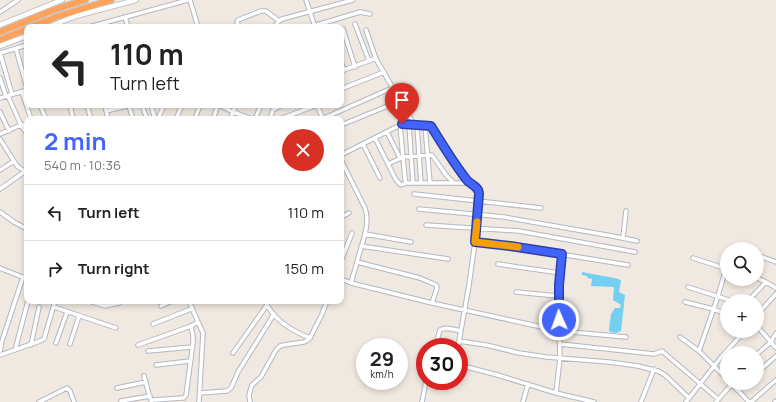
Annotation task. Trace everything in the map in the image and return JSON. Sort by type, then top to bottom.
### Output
[{"type":"highway","points":[[0,32],[53,10],[85,0]]},
{"type":"highway","points":[[38,24],[111,0]]},
{"type":"highway","points":[[0,40],[24,30]]},
{"type":"street","points":[[8,0],[11,5]]},
{"type":"street","points":[[0,12],[18,0]]},
{"type":"street","points":[[0,25],[62,0]]},
{"type":"street","points":[[56,24],[76,16],[136,0]]},
{"type":"street","points":[[102,24],[189,0],[197,24]]},
{"type":"street","points":[[306,0],[312,24]]},
{"type":"street","points":[[276,24],[282,19],[353,0]]},
{"type":"street","points":[[238,24],[238,20],[262,11],[266,11],[279,21]]},
{"type":"street","points":[[322,24],[360,12],[370,14]]},
{"type":"street","points":[[125,17],[127,24]]},
{"type":"street","points":[[355,24],[369,61]]},
{"type":"street","points":[[366,30],[376,59],[416,126],[420,156],[421,183]]},
{"type":"street","points":[[344,32],[355,67]]},
{"type":"street","points":[[0,46],[24,37]]},
{"type":"street","points":[[9,95],[0,53],[24,46]]},
{"type":"street","points":[[16,49],[24,78]]},
{"type":"street","points":[[344,71],[376,59]]},
{"type":"street","points":[[344,88],[384,72]]},
{"type":"street","points":[[0,78],[24,130]]},
{"type":"street","points":[[329,116],[392,88]]},
{"type":"street","points":[[0,98],[22,92],[24,98]]},
{"type":"street","points":[[344,124],[400,101]]},
{"type":"street","points":[[106,108],[107,116]]},
{"type":"street","points":[[106,111],[116,108]]},
{"type":"street","points":[[224,108],[244,116]]},
{"type":"street","points":[[231,116],[235,108]]},
{"type":"street","points":[[288,116],[309,108]]},
{"type":"street","points":[[0,112],[9,130]]},
{"type":"street","points":[[344,154],[402,124],[431,126],[470,183]]},
{"type":"street","points":[[0,134],[24,125]]},
{"type":"street","points":[[400,125],[402,158],[406,183]]},
{"type":"street","points":[[409,125],[413,183]]},
{"type":"street","points":[[425,126],[430,183]]},
{"type":"street","points":[[386,132],[402,158]]},
{"type":"street","points":[[375,138],[398,183],[401,185],[406,183],[470,183],[476,186],[479,191],[478,215],[470,284],[460,338]]},
{"type":"street","points":[[0,140],[17,166],[24,171]]},
{"type":"street","points":[[363,144],[380,178]]},
{"type":"street","points":[[388,164],[402,158],[430,155],[433,156],[454,183]]},
{"type":"street","points":[[0,170],[14,161]]},
{"type":"street","points":[[344,166],[367,214],[367,228],[351,283]]},
{"type":"street","points":[[0,189],[24,173]]},
{"type":"street","points":[[414,194],[541,208]]},
{"type":"street","points":[[419,210],[513,218],[637,241]]},
{"type":"street","points":[[623,238],[626,211]]},
{"type":"street","points":[[0,212],[24,227]]},
{"type":"street","points":[[344,216],[349,213]]},
{"type":"street","points":[[426,225],[525,232],[635,252]]},
{"type":"street","points":[[344,253],[352,233]]},
{"type":"street","points":[[365,234],[412,242]]},
{"type":"street","points":[[475,242],[510,246],[628,265]]},
{"type":"street","points":[[361,246],[448,258]]},
{"type":"street","points":[[556,393],[560,358],[558,296],[562,254]]},
{"type":"street","points":[[694,258],[720,266]]},
{"type":"street","points":[[764,258],[776,262]]},
{"type":"street","points":[[357,262],[420,278],[436,285],[437,288],[432,303]]},
{"type":"street","points":[[498,264],[560,273]]},
{"type":"street","points":[[0,268],[24,278]]},
{"type":"street","points":[[344,280],[432,303],[560,331],[626,337]]},
{"type":"street","points":[[0,351],[1,341],[24,281]]},
{"type":"street","points":[[755,294],[766,282],[776,288]]},
{"type":"street","points":[[699,351],[721,286]]},
{"type":"street","points":[[688,287],[718,296]]},
{"type":"street","points":[[516,292],[558,296]]},
{"type":"street","points":[[764,307],[776,294]]},
{"type":"street","points":[[685,302],[720,312]]},
{"type":"street","points":[[15,350],[27,304]]},
{"type":"street","points":[[0,355],[44,339],[54,304]]},
{"type":"street","points":[[99,304],[105,306],[114,304]]},
{"type":"street","points":[[161,306],[165,304]]},
{"type":"street","points":[[190,304],[204,333],[199,402]]},
{"type":"street","points":[[250,402],[252,385],[261,377],[276,350],[280,346],[304,342],[310,338],[326,304]]},
{"type":"street","points":[[233,352],[267,305],[285,324],[296,332],[310,338]]},
{"type":"street","points":[[30,345],[39,307]]},
{"type":"street","points":[[54,307],[116,328]]},
{"type":"street","points":[[153,324],[192,309]]},
{"type":"street","points":[[56,343],[67,312]]},
{"type":"street","points":[[200,392],[227,391],[231,388],[238,372],[274,314]]},
{"type":"street","points":[[70,344],[79,316]]},
{"type":"street","points":[[138,345],[191,326],[198,322]]},
{"type":"street","points":[[144,376],[151,401],[180,400],[184,398],[186,395],[192,347],[193,336],[191,326]]},
{"type":"street","points":[[438,338],[442,328],[461,331]]},
{"type":"street","points":[[764,348],[771,342],[776,333]]},
{"type":"street","points":[[764,334],[776,348]]},
{"type":"street","points":[[680,337],[699,351],[720,371]]},
{"type":"street","points":[[686,402],[700,383],[739,338]]},
{"type":"street","points":[[468,342],[546,358],[609,362],[654,369],[666,375],[689,398]]},
{"type":"street","points":[[560,344],[651,354],[662,351],[700,383],[717,401],[726,390]]},
{"type":"street","points":[[148,351],[192,347]]},
{"type":"street","points":[[764,367],[776,356]]},
{"type":"street","points":[[156,365],[190,362]]},
{"type":"street","points":[[468,367],[556,393],[594,402]]},
{"type":"street","points":[[641,402],[654,369]]},
{"type":"street","points":[[737,390],[750,402],[776,380]]},
{"type":"street","points":[[117,388],[146,382]]},
{"type":"street","points":[[524,402],[528,384]]},
{"type":"street","points":[[39,402],[67,388],[70,391],[74,402]]},
{"type":"street","points":[[422,402],[424,390]]},
{"type":"street","points":[[121,401],[150,396]]},
{"type":"water","points":[[582,272],[619,279],[621,281],[619,292],[625,295],[621,331],[616,333],[610,332],[609,330],[611,314],[615,308],[620,308],[621,305],[613,300],[614,287],[591,286],[592,279],[582,275]]},
{"type":"slow traffic","points":[[477,222],[475,242],[518,247]]},
{"type":"route","points":[[402,124],[431,126],[467,180],[478,188],[478,215],[475,242],[562,254],[558,296],[559,320]]}]
